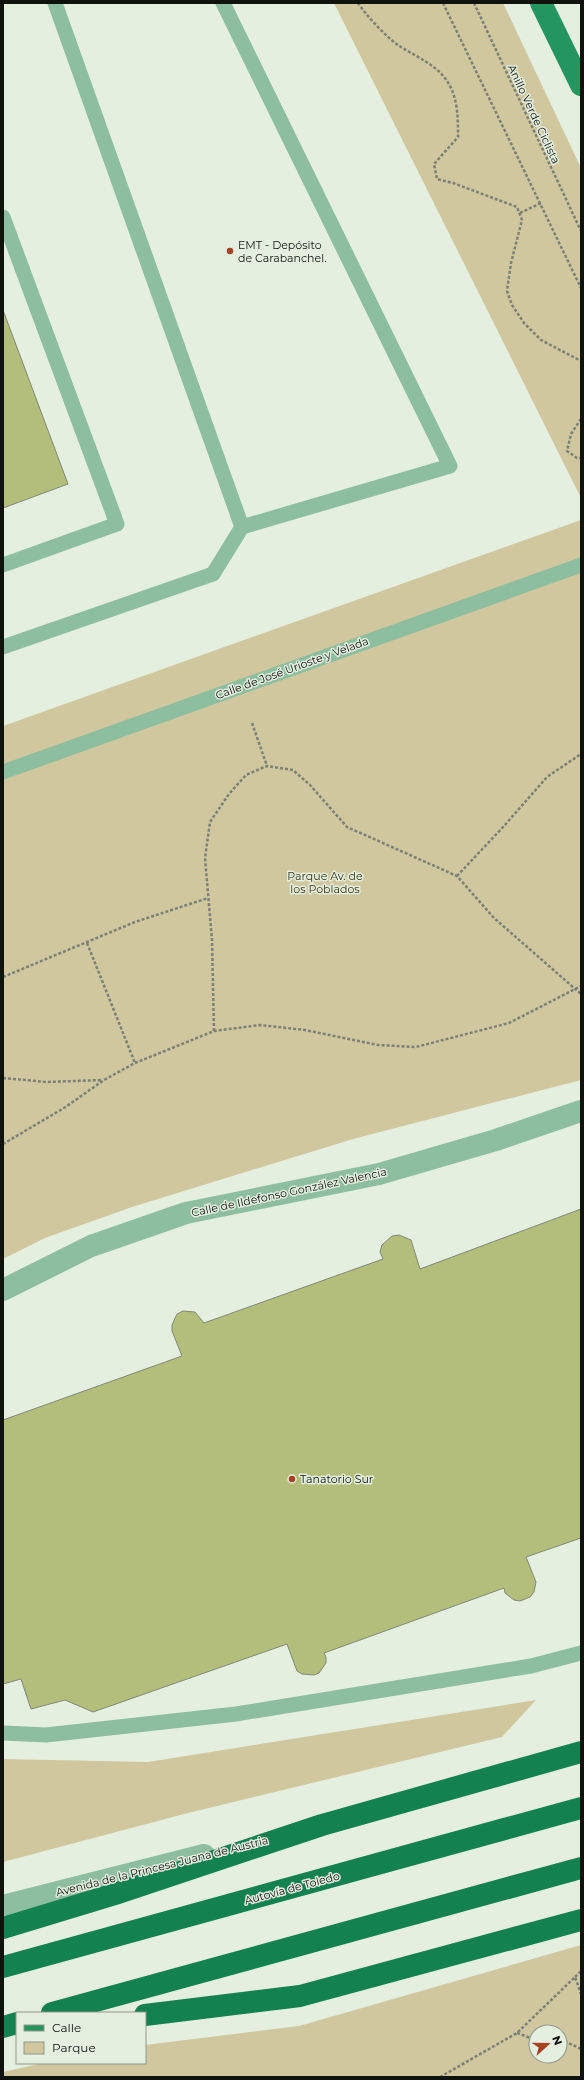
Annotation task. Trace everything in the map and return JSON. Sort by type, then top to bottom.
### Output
[{"type":"highway","points":[[3,1928],[115,1894],[322,1825],[581,1752]]},
{"type":"highway","name":"Autovía de Toledo","points":[[3,1968],[581,1808]]},
{"type":"highway","points":[[56,2012],[581,1868]]},
{"type":"highway","points":[[146,2015],[300,1996],[581,1920]]},
{"type":"highway","points":[[3,2026],[16,2023]]},
{"type":"highway","points":[[3,2032],[16,2031]]},
{"type":"main road","points":[[541,3],[581,85]]},
{"type":"street","name":"Calle de Ildefonso González Valencia","points":[[3,1290],[91,1246],[186,1213],[379,1174],[496,1140],[581,1111]]},
{"type":"street","name":"Avenida de la Princesa Juana de Austria","points":[[3,1906],[322,1825]]},
{"type":"lane","points":[[55,3],[242,527]]},
{"type":"lane","points":[[3,648],[213,574],[242,527],[450,466],[223,3]]},
{"type":"lane","points":[[3,217],[117,524],[3,565]]},
{"type":"lane","name":"Calle de José Urioste y Velada","points":[[3,772],[581,565]]},
{"type":"lane","points":[[3,1733],[46,1736],[236,1714],[531,1666],[581,1653]]},
{"type":"path","points":[[358,3],[396,44],[432,66],[447,80],[452,92],[458,117],[458,137],[434,164],[437,178],[518,207],[522,220],[511,263],[507,291],[512,305],[524,324],[541,340],[581,361]]},
{"type":"path","points":[[443,3],[581,288]]},
{"type":"path","name":"Anillo Verde Ciclista","points":[[474,3],[581,231]]},
{"type":"path","points":[[520,213],[541,203]]},
{"type":"path","points":[[581,419],[571,434],[567,451],[577,458],[581,458]]},
{"type":"path","points":[[252,723],[267,766]]},
{"type":"path","points":[[457,876],[547,777],[581,754]]},
{"type":"path","points":[[214,1031],[212,940],[204,858],[210,822],[229,794],[246,775],[267,766],[293,770],[310,785],[347,826],[457,876],[494,918],[581,994]]},
{"type":"path","points":[[3,976],[135,922],[208,898]]},
{"type":"path","points":[[87,942],[135,1063]]},
{"type":"path","points":[[3,1144],[64,1108],[104,1080],[135,1063],[214,1031],[260,1025],[306,1030],[378,1045],[416,1047],[509,1023],[581,986]]},
{"type":"path","points":[[3,1078],[47,1082],[104,1080]]},
{"type":"path","points":[[440,2077],[517,2033],[581,1971]]},
{"type":"path","points":[[575,1977],[581,1994]]},
{"type":"path","points":[[517,2033],[528,2037]]},
{"type":"path","points":[[568,2043],[581,2049]]},
{"type":"green space","points":[[334,3],[503,3],[581,168],[581,498]]},
{"type":"green space","name":"Parque Av. de los Poblados","points":[[581,520],[581,1080],[353,1139],[132,1207],[45,1238],[3,1259],[3,726]]},
{"type":"green space","points":[[536,1700],[502,1737],[184,1814],[3,1862],[3,1759],[148,1762]]},
{"type":"green space","points":[[581,1945],[581,2077],[3,2077],[3,2072],[39,2064],[146,2064],[146,2045],[299,2026]]},
{"type":"building","points":[[3,310],[68,484],[3,508]]},
{"type":"building","name":"Tanatorio Sur","points":[[581,1209],[581,1538],[526,1557],[536,1582],[534,1592],[530,1597],[520,1601],[514,1600],[505,1593],[504,1588],[324,1653],[326,1663],[319,1673],[314,1675],[302,1674],[297,1671],[287,1644],[93,1712],[65,1700],[31,1709],[21,1679],[3,1684],[3,1420],[182,1356],[172,1331],[172,1325],[177,1314],[183,1311],[195,1312],[204,1323],[383,1259],[380,1252],[382,1245],[392,1236],[399,1235],[411,1240],[420,1269]]},
{"type":"place","name":"EMT - Depósito de Carabanchel.","points":[[230,251]]},
{"type":"place","name":"Tanatorio Sur","points":[[292,1479]]}]
